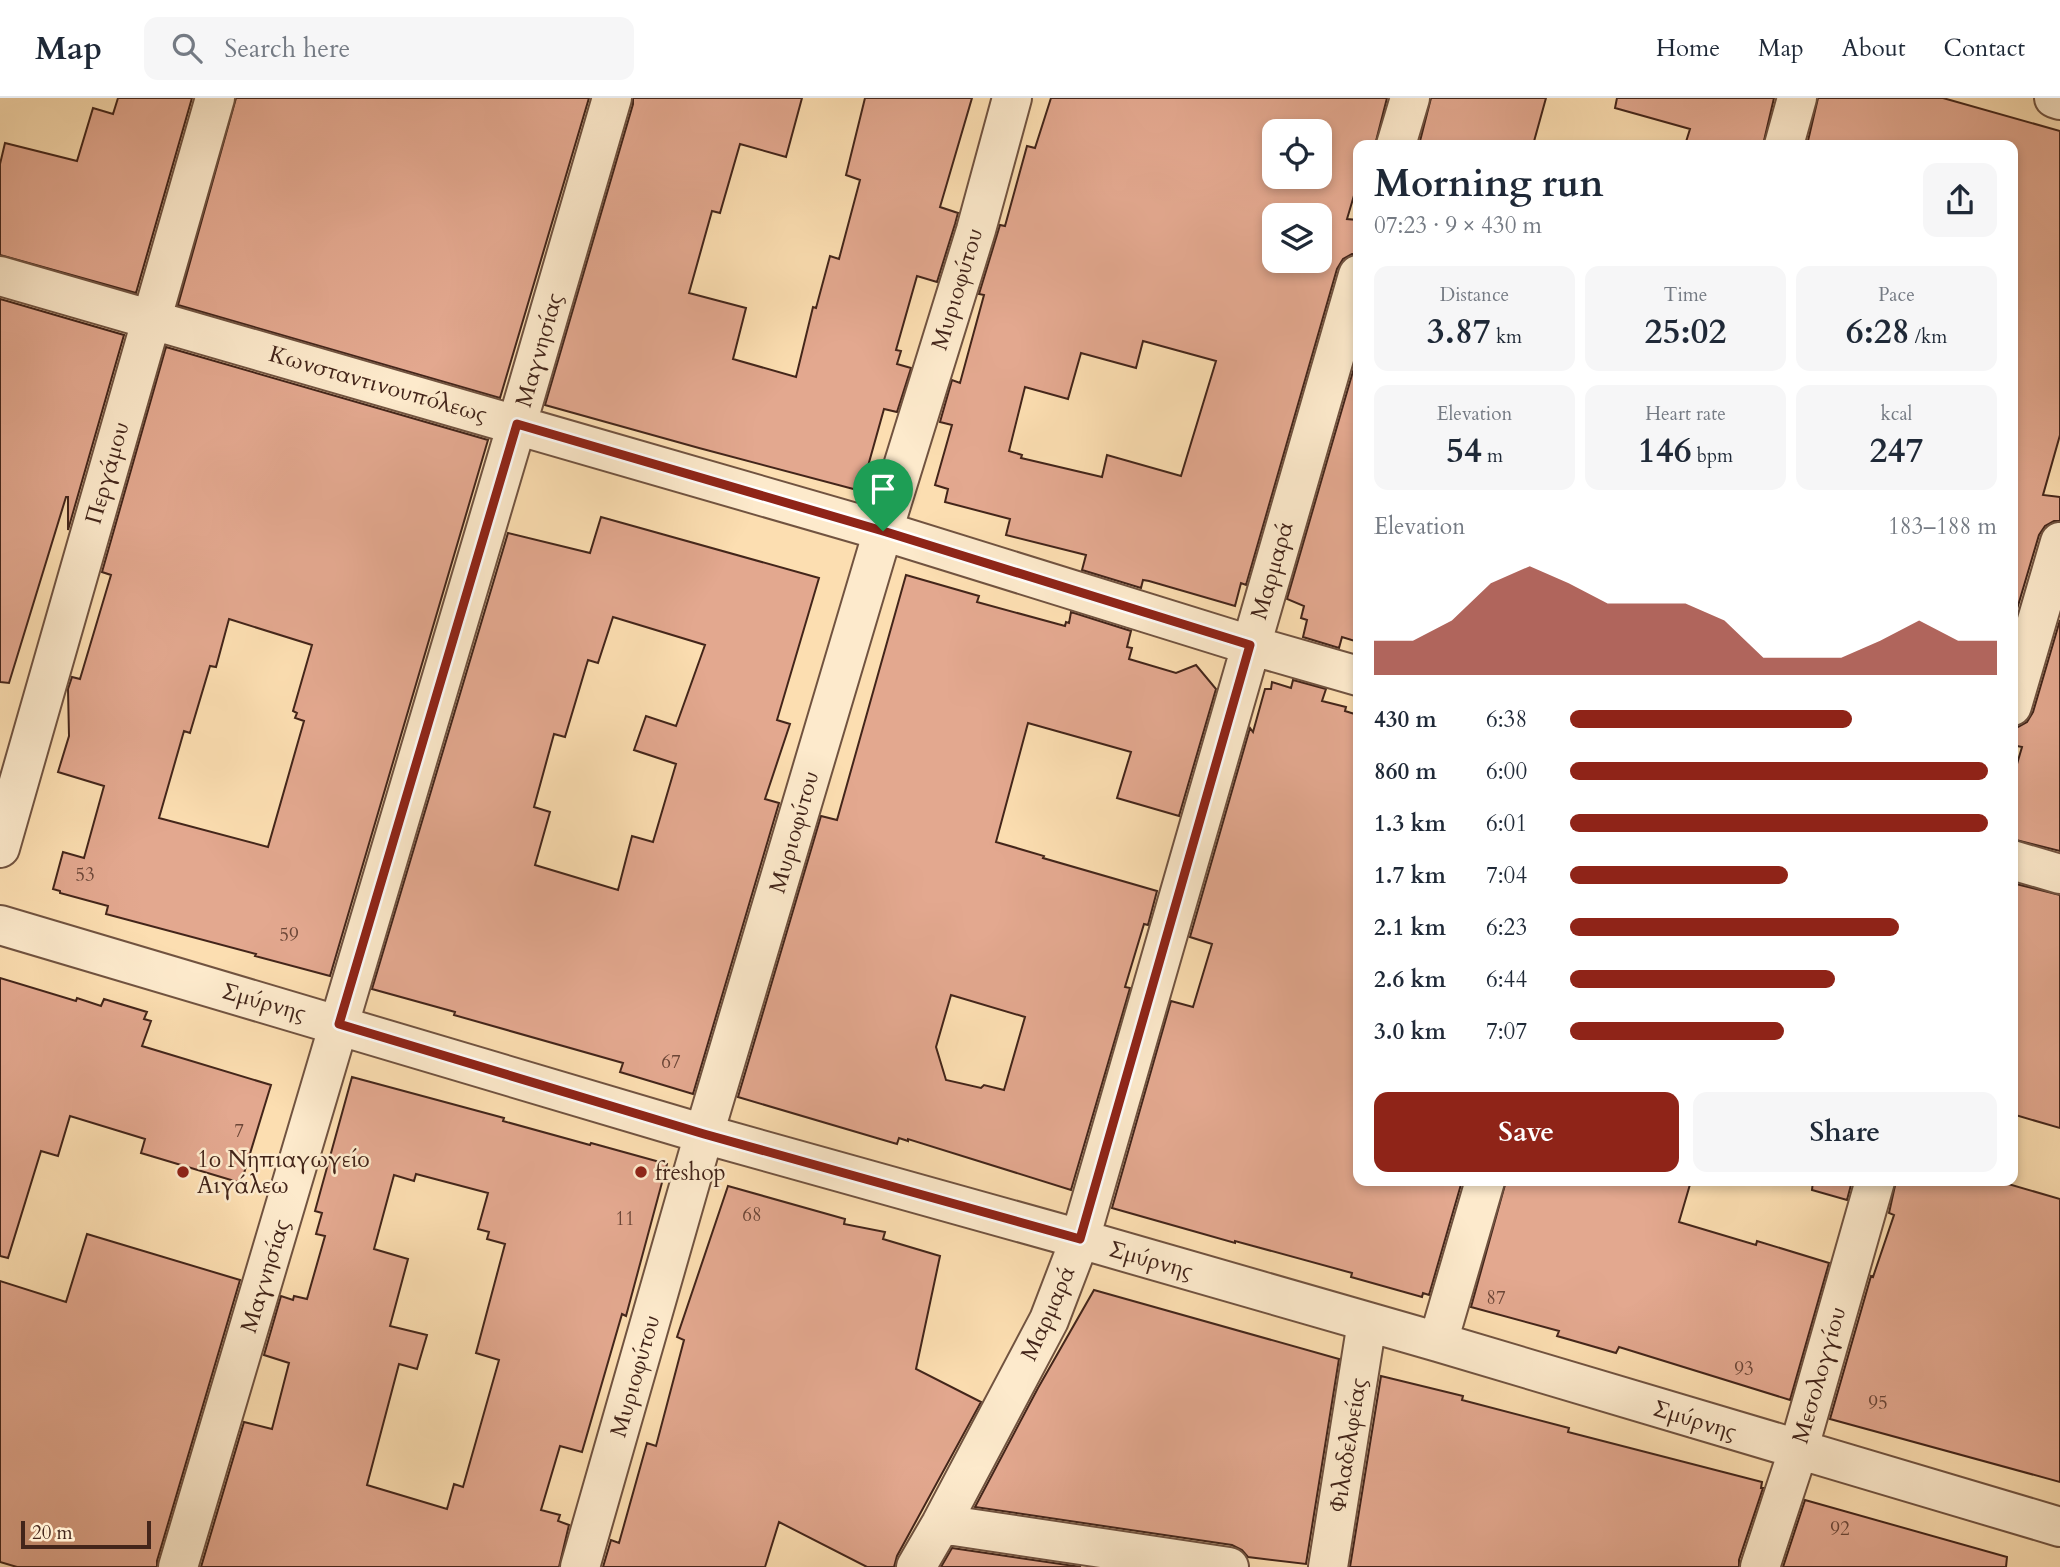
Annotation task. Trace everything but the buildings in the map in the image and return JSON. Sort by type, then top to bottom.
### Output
[{"type":"street","name":"Περγάμου","points":[[0,848],[215,98]]},
{"type":"street","name":"Μαγνησίας","points":[[178,1567],[612,98]]},
{"type":"street","name":"Μυριοφύτου","points":[[580,1567],[704,1134],[883,531],[976,230],[1012,98]]},
{"type":"street","points":[[1397,140],[1410,98]]},
{"type":"street","points":[[1785,140],[1797,98]]},
{"type":"street","points":[[2054,98],[2060,100]]},
{"type":"street","name":"Κωνσταντινουπόλεως","points":[[0,276],[883,531],[1353,675]]},
{"type":"street","name":"Μαρμαρά","points":[[916,1567],[1049,1320],[1080,1239],[1353,292]]},
{"type":"street","points":[[2018,686],[2060,542]]},
{"type":"street","points":[[2018,862],[2060,874]]},
{"type":"street","name":"Σμύρνης","points":[[0,925],[704,1134],[1438,1342],[2060,1527]]},
{"type":"street","points":[[1438,1342],[1484,1186]]},
{"type":"street","name":"Μεσολογγίου","points":[[1760,1567],[1798,1451],[1874,1186]]},
{"type":"street","name":"Φιλαδελφείας","points":[[1328,1567],[1367,1322]]},
{"type":"street","points":[[941,1524],[1229,1567]]},
{"type":"place","name":"1ο Νηπιαγωγείο Αιγάλεω","points":[[183,1172]]},
{"type":"place","name":"freshop","points":[[641,1172]]},
{"type":"route","points":[[517,424],[883,531],[1250,645],[1080,1239],[704,1134],[339,1024],[517,424]]}]
